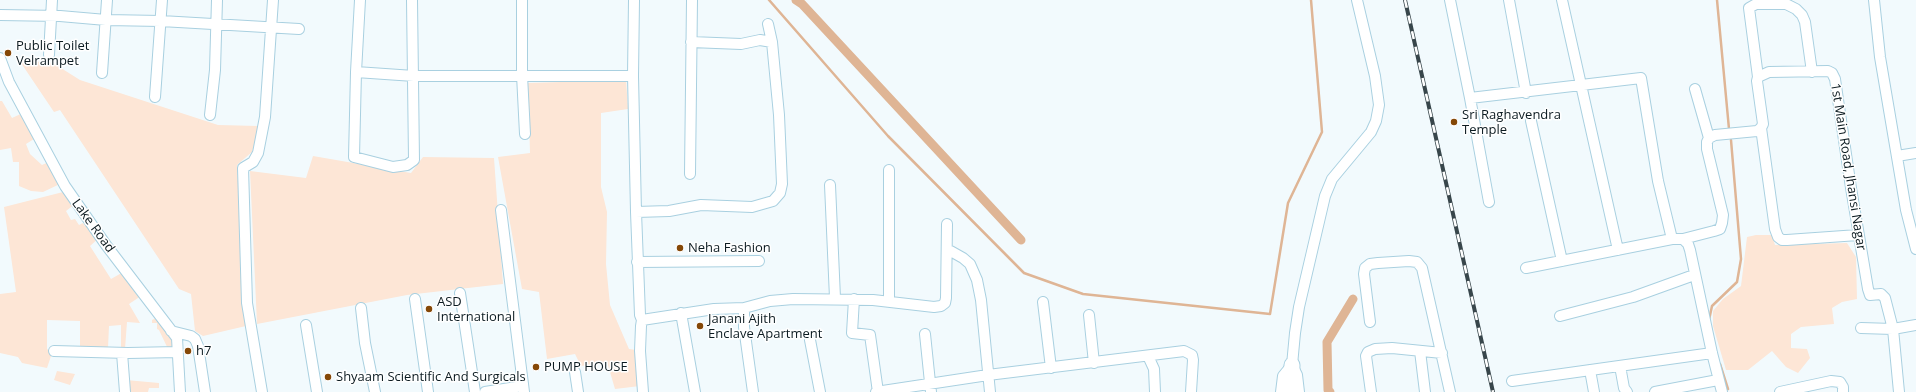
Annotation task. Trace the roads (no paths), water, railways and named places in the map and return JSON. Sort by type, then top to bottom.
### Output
[{"type":"highway","points":[[1291,392],[1292,365]]},
{"type":"street","points":[[49,55],[52,0]]},
{"type":"street","points":[[102,73],[107,0]]},
{"type":"street","points":[[155,96],[162,0]]},
{"type":"street","points":[[210,115],[215,70],[217,0]]},
{"type":"street","points":[[262,392],[247,303],[243,168],[253,162],[258,153],[265,117],[273,0]]},
{"type":"street","points":[[360,0],[356,72],[354,157],[393,167],[407,165],[414,160],[412,0]]},
{"type":"street","points":[[522,0],[522,75],[525,134]]},
{"type":"street","points":[[634,0],[633,76],[637,262],[640,315],[642,320],[640,326],[640,351],[643,392]]},
{"type":"street","points":[[690,174],[692,0]]},
{"type":"street","points":[[1282,392],[1283,376],[1292,365],[1299,307],[1325,196],[1332,179],[1371,132],[1376,121],[1379,105],[1375,76],[1357,0]]},
{"type":"street","points":[[1450,0],[1489,202]]},
{"type":"street","points":[[1509,0],[1526,93]]},
{"type":"street","points":[[1562,0],[1579,84],[1618,250]]},
{"type":"street","points":[[1874,0],[1880,57],[1906,210],[1916,250]]},
{"type":"street","points":[[1812,72],[1805,22],[1802,15],[1796,9],[1786,4],[1756,4],[1749,8],[1763,124],[1761,128],[1775,229],[1778,237],[1782,240],[1787,240],[1858,235]]},
{"type":"street","points":[[0,15],[52,16],[299,29]]},
{"type":"street","points":[[636,212],[669,211],[701,206],[762,205],[773,201],[780,193],[782,184],[781,146],[772,42],[768,24]]},
{"type":"street","points":[[691,42],[741,44],[760,40],[772,42]]},
{"type":"street","name":"Lake Road","points":[[0,58],[4,81],[65,186],[177,338],[180,392]]},
{"type":"street","name":"1st Main Road, Jhansi Nagar","points":[[1758,77],[1769,72],[1812,72],[1828,70],[1832,73],[1835,79],[1858,235],[1868,289],[1870,294],[1881,294],[1885,298],[1893,329],[1899,392]]},
{"type":"street","points":[[356,72],[414,76],[633,76]]},
{"type":"street","points":[[1470,98],[1526,93],[1579,84],[1641,78],[1658,181],[1672,239]]},
{"type":"street","points":[[1526,268],[1672,239],[1683,239],[1720,229],[1723,215],[1707,149],[1707,142],[1709,138],[1695,89]]},
{"type":"street","points":[[1531,121],[1562,261]]},
{"type":"street","points":[[1709,138],[1714,135],[1756,131],[1761,128]]},
{"type":"street","points":[[1897,156],[1916,153]]},
{"type":"street","points":[[889,302],[890,170]]},
{"type":"street","points":[[830,185],[835,298]]},
{"type":"street","points":[[485,392],[523,389],[501,210]]},
{"type":"street","points":[[642,320],[714,309],[744,308],[770,301],[835,298],[934,307],[941,306],[945,303],[947,224]]},
{"type":"street","points":[[1683,239],[1688,244],[1690,250],[1694,275],[1722,392]]},
{"type":"street","points":[[947,249],[963,258],[970,264],[977,280],[990,392]]},
{"type":"street","points":[[637,262],[759,261]]},
{"type":"street","points":[[1370,322],[1364,274],[1365,268],[1370,264],[1378,263],[1417,262],[1422,268],[1450,392]]},
{"type":"street","points":[[1560,316],[1633,296],[1694,275]]},
{"type":"street","points":[[460,293],[475,392]]},
{"type":"street","points":[[415,299],[428,392]]},
{"type":"street","points":[[854,299],[852,333],[870,335],[877,392],[931,388],[988,375],[1184,351],[1192,355],[1193,360],[1191,392]]},
{"type":"street","points":[[1043,302],[1051,368]]},
{"type":"street","points":[[361,308],[365,343],[375,392]]},
{"type":"street","points":[[744,308],[744,327],[753,392]]},
{"type":"street","points":[[681,313],[695,392]]},
{"type":"street","points":[[1089,315],[1094,363]]},
{"type":"street","points":[[306,325],[317,392]]},
{"type":"street","points":[[1861,328],[1893,329],[1916,325]]},
{"type":"street","points":[[171,331],[191,336],[195,339],[198,346],[205,392]]},
{"type":"street","points":[[925,334],[931,388]]},
{"type":"street","points":[[810,340],[820,392]]},
{"type":"street","points":[[1370,392],[1366,356],[1368,352],[1375,349],[1392,348],[1442,353]]},
{"type":"street","points":[[1420,351],[1425,392]]},
{"type":"street","points":[[54,352],[178,352]]},
{"type":"street","points":[[122,353],[125,392]]},
{"type":"street","points":[[1512,381],[1712,353]]},
{"type":"street","points":[[1148,356],[1154,369],[1155,392]]},
{"type":"street","points":[[1292,365],[1297,375],[1299,392]]},
{"type":"street","points":[[1620,366],[1624,388],[1627,392]]},
{"type":"street","points":[[1590,370],[1594,392]]},
{"type":"street","points":[[575,372],[578,392]]},
{"type":"street","points":[[1655,392],[1718,380]]},
{"type":"street","points":[[1780,392],[1831,381],[1840,382],[1843,392]]},
{"type":"waterway","points":[[769,0],[888,136],[1024,273],[1083,294],[1270,314],[1288,203],[1322,132],[1311,0]]},
{"type":"waterway","points":[[796,0],[802,4],[1021,240]]},
{"type":"waterway","points":[[1717,0],[1729,129]]},
{"type":"waterway","points":[[1709,320],[1712,306],[1737,282],[1741,259],[1731,140]]},
{"type":"waterway","points":[[1330,392],[1328,390],[1327,342],[1353,299]]},
{"type":"waterway","points":[[1720,364],[1728,389]]},
{"type":"railway","points":[[1405,0],[1493,392]]},
{"type":"place","name":"Public Toilet Velrampet","points":[[8,53]]},
{"type":"place","name":"Sri Raghavendra Temple","points":[[1454,122]]},
{"type":"place","name":"Neha Fashion","points":[[680,248]]},
{"type":"place","name":"ASD International","points":[[429,309]]},
{"type":"place","name":"Janani Ajith Enclave Apartment","points":[[700,326]]},
{"type":"place","name":"h7","points":[[188,351]]},
{"type":"place","name":"PUMP HOUSE","points":[[536,367]]},
{"type":"place","name":"Shyaam Scientific And Surgicals","points":[[328,377]]}]
